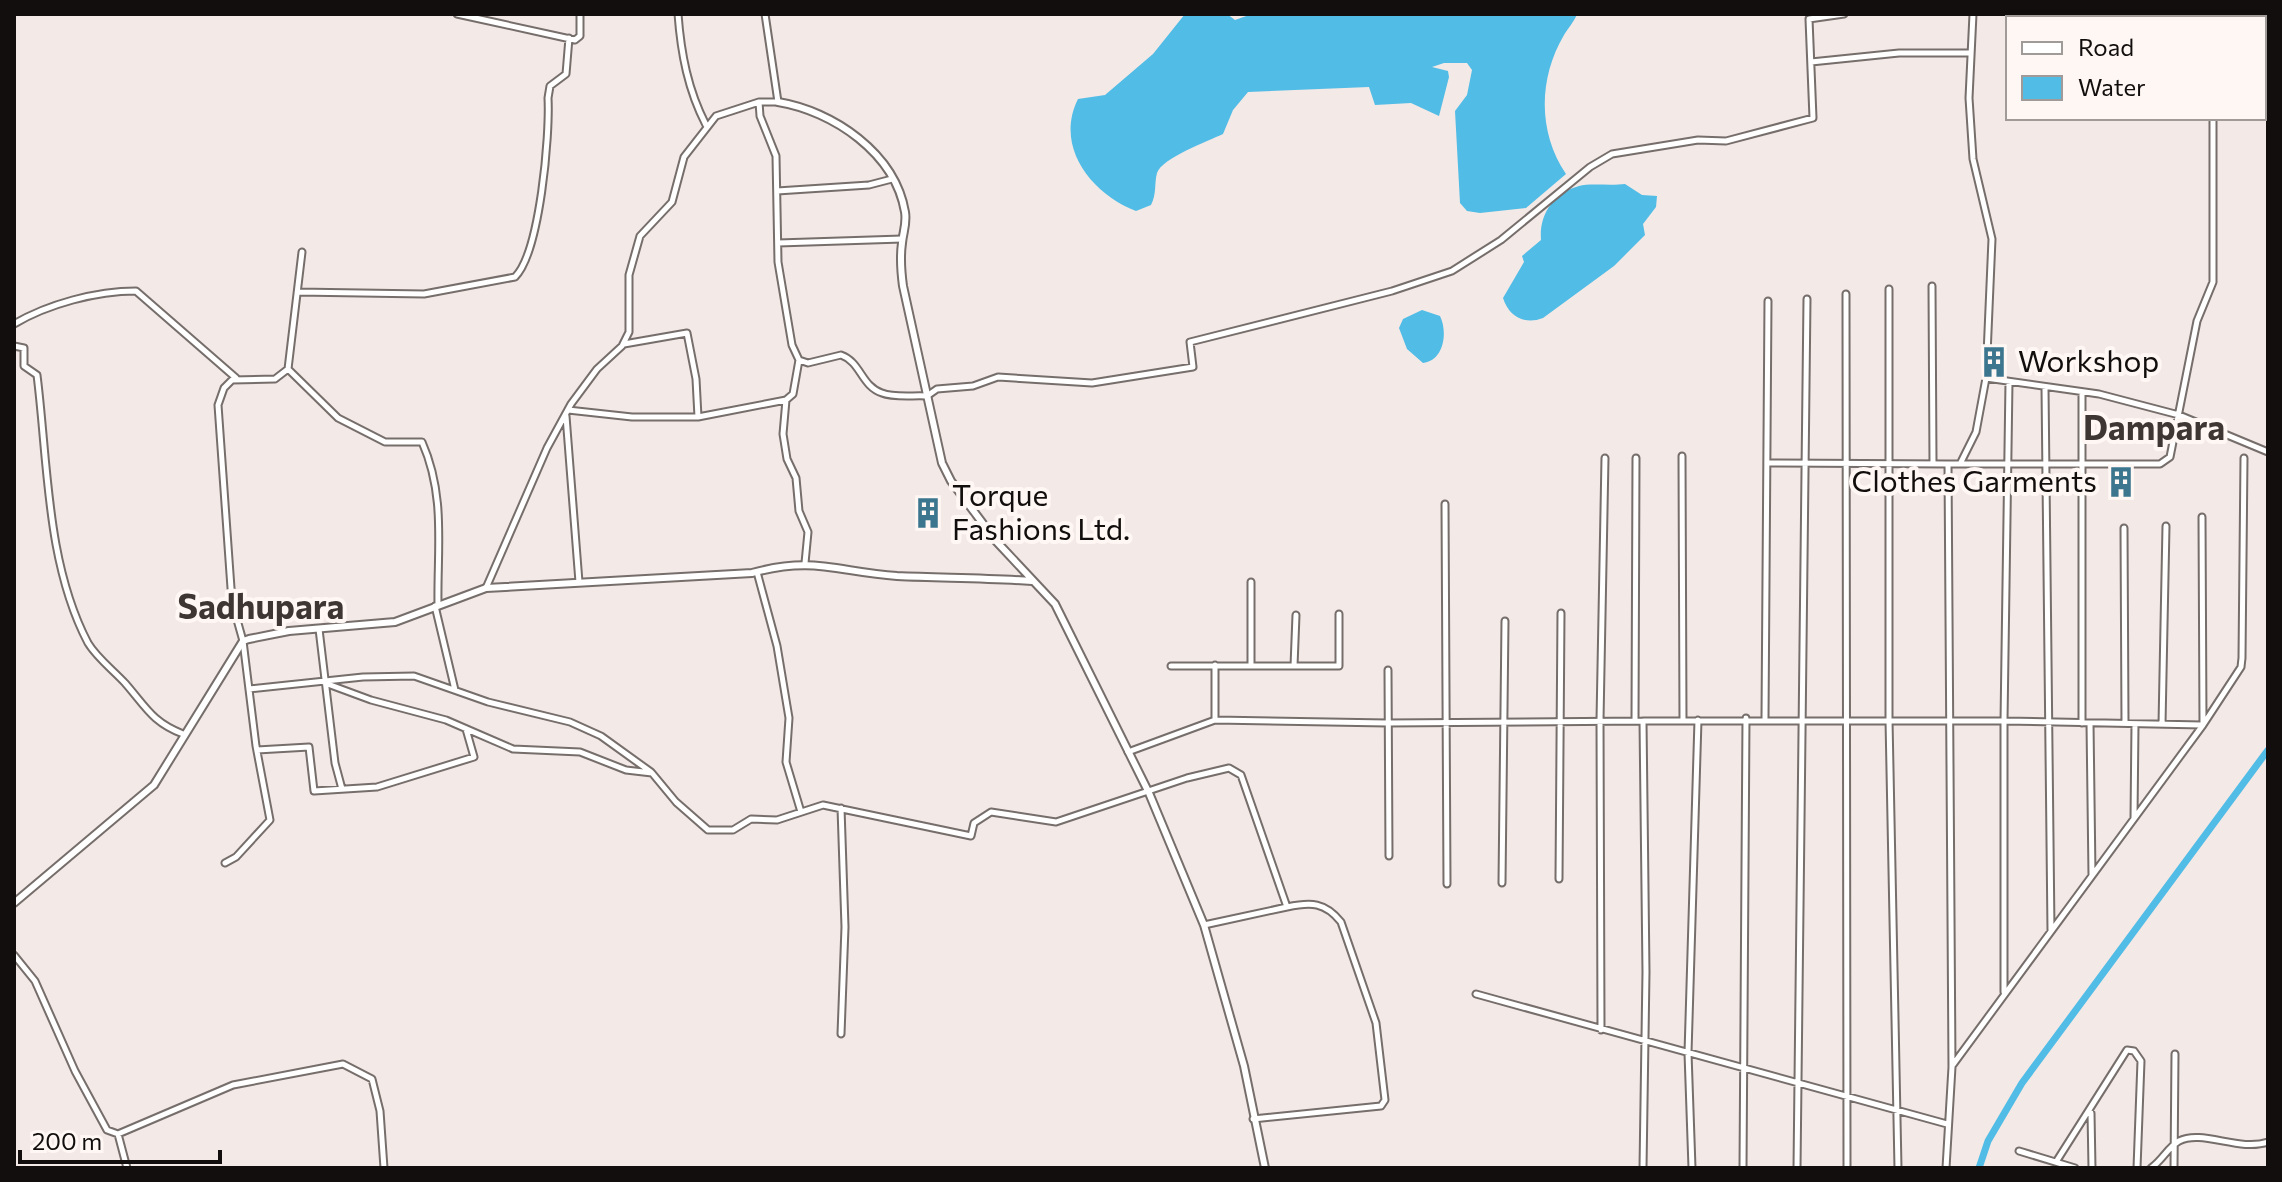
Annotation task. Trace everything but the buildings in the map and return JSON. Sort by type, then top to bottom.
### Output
[{"type":"street","points":[[457,14],[569,38],[580,36],[580,14]]},
{"type":"street","points":[[678,14],[684,72],[706,125]]},
{"type":"street","points":[[765,14],[778,102]]},
{"type":"street","points":[[799,360],[808,363],[841,355],[855,362],[865,380],[884,395],[927,396],[937,389],[973,386],[998,377],[1092,383],[1193,367],[1190,342],[1392,291],[1452,271],[1501,240],[1590,167],[1612,154],[1698,140],[1726,141],[1771,132],[1813,118],[1809,19],[1844,14]]},
{"type":"street","points":[[1961,462],[1976,432],[1986,378],[1992,239],[1973,159],[1969,98],[1973,14]]},
{"type":"street","points":[[298,292],[424,294],[515,277],[530,248],[548,137],[550,86],[566,74],[569,38]]},
{"type":"street","points":[[1811,62],[1899,53],[1971,53]]},
{"type":"street","points":[[759,102],[760,116],[776,156],[780,277],[792,345],[799,360],[795,386],[786,400],[785,447],[796,478],[799,511],[808,532],[805,563]]},
{"type":"street","points":[[486,588],[547,448],[567,412],[597,369],[623,344],[629,332],[629,275],[640,236],[672,202],[684,157],[706,125],[716,116],[759,102],[778,102],[829,116],[871,152],[892,179],[905,213],[903,286],[937,445],[951,481],[996,541],[1062,615],[1149,793],[1204,925],[1244,1066],[1265,1168]]},
{"type":"street","points":[[1767,463],[2160,464],[2170,457],[2197,321],[2213,282],[2213,120]]},
{"type":"street","points":[[777,191],[869,185],[892,179]]},
{"type":"street","points":[[778,243],[902,239]]},
{"type":"street","points":[[225,863],[236,857],[270,820],[256,750],[243,641],[232,602],[229,524],[218,405],[224,388],[237,379],[275,379],[288,369],[302,252]]},
{"type":"street","points":[[1932,286],[1933,463]]},
{"type":"street","points":[[1889,289],[1889,720],[1898,1168]]},
{"type":"street","points":[[14,324],[36,312],[115,291],[136,291],[237,379]]},
{"type":"street","points":[[1846,294],[1847,1168]]},
{"type":"street","points":[[1797,1168],[1807,299]]},
{"type":"street","points":[[1765,718],[1768,301]]},
{"type":"street","points":[[623,344],[687,333],[696,379],[698,417]]},
{"type":"street","points":[[14,346],[24,348],[24,366],[37,375],[49,494],[63,571],[81,627],[94,652],[159,724],[183,734]]},
{"type":"street","points":[[288,369],[338,418],[385,442],[422,442],[435,474],[442,543],[436,606],[455,690]]},
{"type":"street","points":[[1986,378],[2082,392],[2179,415],[2268,452]]},
{"type":"street","points":[[2005,995],[2004,721],[2009,382]]},
{"type":"street","points":[[2045,387],[2046,722],[2051,932]]},
{"type":"street","points":[[2082,392],[2082,723]]},
{"type":"street","points":[[567,412],[632,417],[698,417],[786,400]]},
{"type":"street","points":[[567,412],[579,582]]},
{"type":"street","points":[[1682,456],[1683,720]]},
{"type":"street","points":[[1601,1030],[1600,720],[1605,458]]},
{"type":"street","points":[[1635,721],[1636,458]]},
{"type":"street","points":[[1952,1067],[2203,725],[2241,667],[2244,458]]},
{"type":"street","points":[[1946,1168],[1952,1067],[1947,721],[1948,464]]},
{"type":"street","points":[[1445,504],[1447,884]]},
{"type":"street","points":[[2202,517],[2203,725]]},
{"type":"street","points":[[2162,724],[2166,526]]},
{"type":"street","points":[[2124,528],[2125,723]]},
{"type":"street","points":[[14,903],[154,785],[243,641],[289,631],[395,622],[486,588],[757,572],[805,563],[895,576],[1033,581]]},
{"type":"street","points":[[757,572],[777,646],[789,718],[786,762],[801,812]]},
{"type":"street","points":[[1251,582],[1251,665]]},
{"type":"street","points":[[1559,879],[1561,613]]},
{"type":"street","points":[[1171,666],[1339,666],[1339,614]]},
{"type":"street","points":[[1294,666],[1296,615]]},
{"type":"street","points":[[1502,883],[1505,621]]},
{"type":"street","points":[[319,629],[342,789]]},
{"type":"street","points":[[1215,665],[1215,720]]},
{"type":"street","points":[[1388,670],[1389,856]]},
{"type":"street","points":[[249,689],[363,677],[414,676],[488,702],[570,722],[601,736],[652,773],[676,802],[708,830],[733,830],[751,819],[777,820],[823,805],[971,836],[974,823],[991,812],[1056,822],[1221,768],[1241,775],[1287,907]]},
{"type":"street","points":[[325,683],[466,728],[513,749],[580,752],[626,770],[652,773]]},
{"type":"street","points":[[1743,1168],[1746,718]]},
{"type":"street","points":[[1128,752],[1215,720],[1387,723],[1765,718],[2203,725]]},
{"type":"street","points":[[1692,1168],[1688,1053],[1698,720]]},
{"type":"street","points":[[1643,721],[1643,1168]]},
{"type":"street","points":[[2090,723],[2092,876]]},
{"type":"street","points":[[2134,819],[2135,724]]},
{"type":"street","points":[[256,750],[309,747],[314,791],[377,787],[474,757],[466,728]]},
{"type":"street","points":[[841,808],[845,927],[841,1034]]},
{"type":"street","points":[[1204,925],[1314,902],[1333,912],[1341,922],[1376,1023],[1386,1094],[1381,1106],[1253,1119]]},
{"type":"street","points":[[14,955],[35,981],[89,1099],[107,1130],[118,1134],[233,1085],[343,1064],[372,1079],[380,1111],[384,1168]]},
{"type":"street","points":[[1476,994],[1846,1099],[1947,1124]]},
{"type":"street","points":[[2056,1162],[2127,1050],[2134,1051],[2141,1061],[2137,1168]]},
{"type":"street","points":[[2174,1168],[2175,1054]]},
{"type":"street","points":[[2091,1110],[2092,1168]]},
{"type":"street","points":[[118,1134],[127,1168]]},
{"type":"street","points":[[2151,1168],[2175,1145],[2196,1139],[2254,1147],[2268,1142]]},
{"type":"street","points":[[2019,1151],[2075,1168]]},
{"type":"water","points":[[1185,14],[1227,14],[1235,20],[1252,14],[1577,14],[1555,52],[1546,88],[1546,124],[1550,141],[1566,174],[1526,208],[1480,213],[1467,211],[1460,203],[1455,111],[1467,95],[1472,70],[1467,63],[1444,63],[1432,67],[1448,71],[1449,77],[1439,116],[1411,103],[1375,105],[1369,87],[1248,92],[1233,110],[1223,134],[1186,150],[1161,167],[1151,205],[1136,211],[1105,193],[1082,167],[1074,151],[1072,117],[1078,99],[1105,95],[1153,54]]},
{"type":"water","points":[[1625,184],[1642,195],[1657,196],[1656,207],[1643,224],[1645,235],[1614,266],[1543,318],[1524,320],[1514,315],[1503,298],[1524,262],[1522,256],[1541,240],[1542,222],[1555,200],[1579,186]]},
{"type":"water","points":[[1422,310],[1440,316],[1444,330],[1440,351],[1436,357],[1423,363],[1407,349],[1399,328],[1403,319]]},
{"type":"waterway","points":[[1979,1168],[1988,1141],[2022,1083],[2268,750]]},
{"type":"place","name":"Workshop","points":[[1994,362]]},
{"type":"place","name":"Clothes Garments","points":[[2121,482]]},
{"type":"place","name":"Torque Fashions Ltd.","points":[[928,513]]},
{"type":"district","name":"Dampara","points":[[2154,428]]},
{"type":"district","name":"Sadhupara","points":[[261,607]]}]
